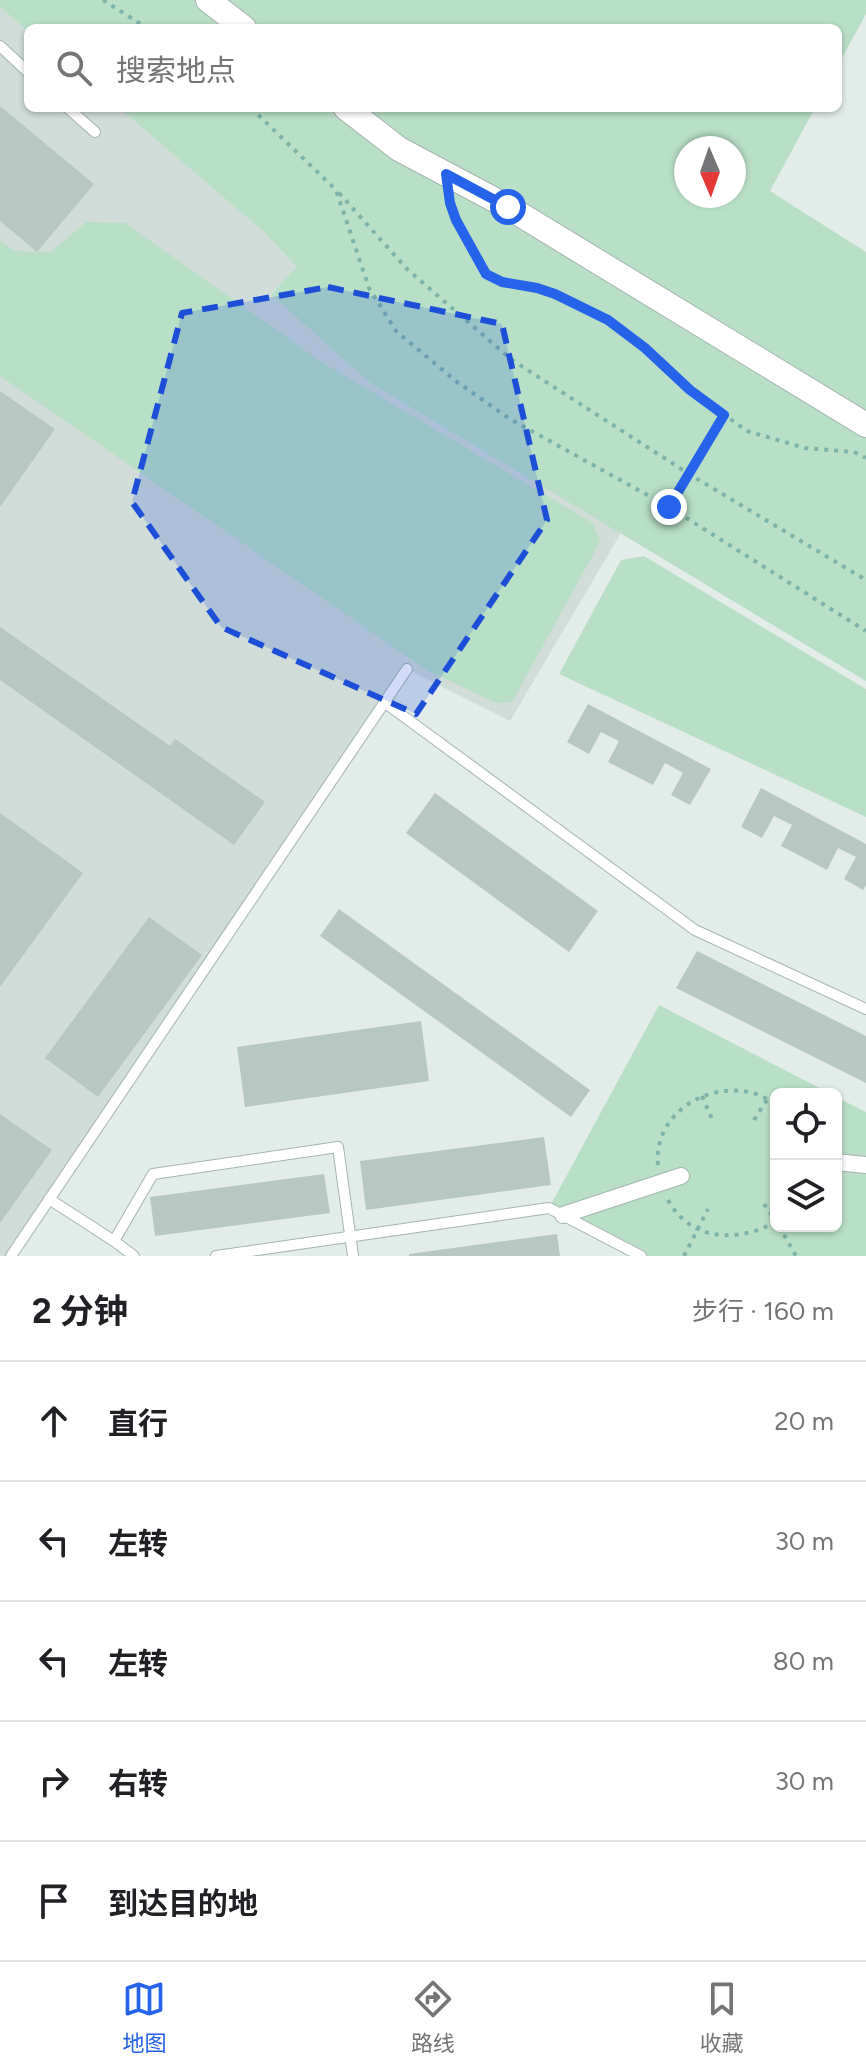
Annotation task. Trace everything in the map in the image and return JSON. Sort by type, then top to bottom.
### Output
[{"type":"street","points":[[208,0],[239,24]]},
{"type":"street","points":[[351,112],[399,149],[521,215],[866,425]]},
{"type":"street","points":[[842,1163],[866,1165]]},
{"type":"street","points":[[563,1215],[681,1176]]},
{"type":"lane","points":[[0,46],[24,68]]},
{"type":"lane","points":[[72,112],[95,132]]},
{"type":"lane","points":[[11,1256],[407,669]]},
{"type":"lane","points":[[384,702],[695,930],[866,1009]]},
{"type":"lane","points":[[114,1241],[153,1174],[338,1147],[353,1256]]},
{"type":"lane","points":[[49,1199],[134,1256]]},
{"type":"lane","points":[[216,1256],[549,1208],[641,1256]]},
{"type":"path","points":[[103,0],[141,24]]},
{"type":"path","points":[[255,112],[336,190],[407,269],[512,360],[689,474],[866,580]]},
{"type":"path","points":[[446,174],[456,220],[486,274],[502,282],[546,291],[608,320],[645,348],[690,390],[747,431],[805,448],[854,452],[866,458]]},
{"type":"path","points":[[336,190],[369,288],[396,331],[457,382],[510,419],[669,507],[866,631]]},
{"type":"path","points":[[669,507],[724,415]]},
{"type":"path","points":[[754,1120],[768,1098],[745,1090],[720,1090],[702,1096],[677,1113],[663,1134],[658,1158],[660,1183],[670,1204],[687,1222],[708,1233],[731,1237],[755,1233],[770,1226]]},
{"type":"path","points":[[702,1096],[712,1119]]},
{"type":"path","points":[[764,1204],[770,1213]]},
{"type":"path","points":[[684,1256],[708,1209]]},
{"type":"path","points":[[782,1232],[796,1256]]},
{"type":"highlighted area","points":[[328,287],[502,324],[547,520],[416,714],[221,627],[132,502],[182,313]]},
{"type":"shaded area","points":[[0,7],[24,28],[24,112],[124,112],[264,232],[298,267],[271,293],[369,382],[621,533],[510,721],[407,669],[12,1256],[0,1256]]},
{"type":"green space","points":[[0,0],[866,0],[866,14],[842,58],[842,24],[24,24],[24,28],[0,7]]},
{"type":"green space","points":[[124,112],[813,112],[770,191],[866,252],[866,681],[369,382],[271,294],[297,267],[264,232]]},
{"type":"green space","points":[[86,222],[125,223],[326,365],[593,523],[600,542],[512,702],[496,703],[427,670],[0,376],[0,240],[14,251],[51,252]]},
{"type":"green space","points":[[644,556],[866,689],[866,817],[559,674],[621,560]]},
{"type":"green space","points":[[659,1005],[819,1088],[770,1088],[770,1232],[842,1232],[842,1100],[866,1112],[866,1256],[641,1256],[549,1208]]},
{"type":"building","points":[[0,106],[94,184],[37,252],[0,221]]},
{"type":"building","points":[[0,391],[55,429],[0,507]]},
{"type":"building","points":[[0,627],[170,746],[175,739],[265,802],[234,845],[0,680]]},
{"type":"building","points":[[588,704],[711,769],[690,805],[671,795],[683,773],[665,763],[653,785],[608,762],[619,741],[601,732],[589,754],[567,742]]},
{"type":"building","points":[[761,788],[866,844],[866,885],[863,890],[844,879],[856,857],[838,848],[827,870],[781,846],[792,825],[774,816],[762,838],[741,827]]},
{"type":"building","points":[[435,793],[598,911],[569,952],[406,833]]},
{"type":"building","points":[[0,813],[83,873],[0,987]]},
{"type":"building","points":[[339,909],[590,1090],[571,1117],[320,936]]},
{"type":"building","points":[[149,917],[202,955],[98,1097],[45,1058]]},
{"type":"building","points":[[697,951],[866,1036],[866,1083],[676,988]]},
{"type":"building","points":[[421,1021],[429,1081],[245,1107],[237,1047]]},
{"type":"building","points":[[0,1114],[52,1150],[0,1223]]},
{"type":"building","points":[[544,1137],[551,1185],[366,1210],[360,1161]]},
{"type":"building","points":[[324,1174],[330,1213],[155,1236],[150,1197]]},
{"type":"building","points":[[557,1234],[560,1256],[409,1256],[409,1254]]},
{"type":"route","points":[[508,207],[446,174],[456,220],[486,274],[502,282],[555,294],[608,320],[724,415],[669,507]]}]
